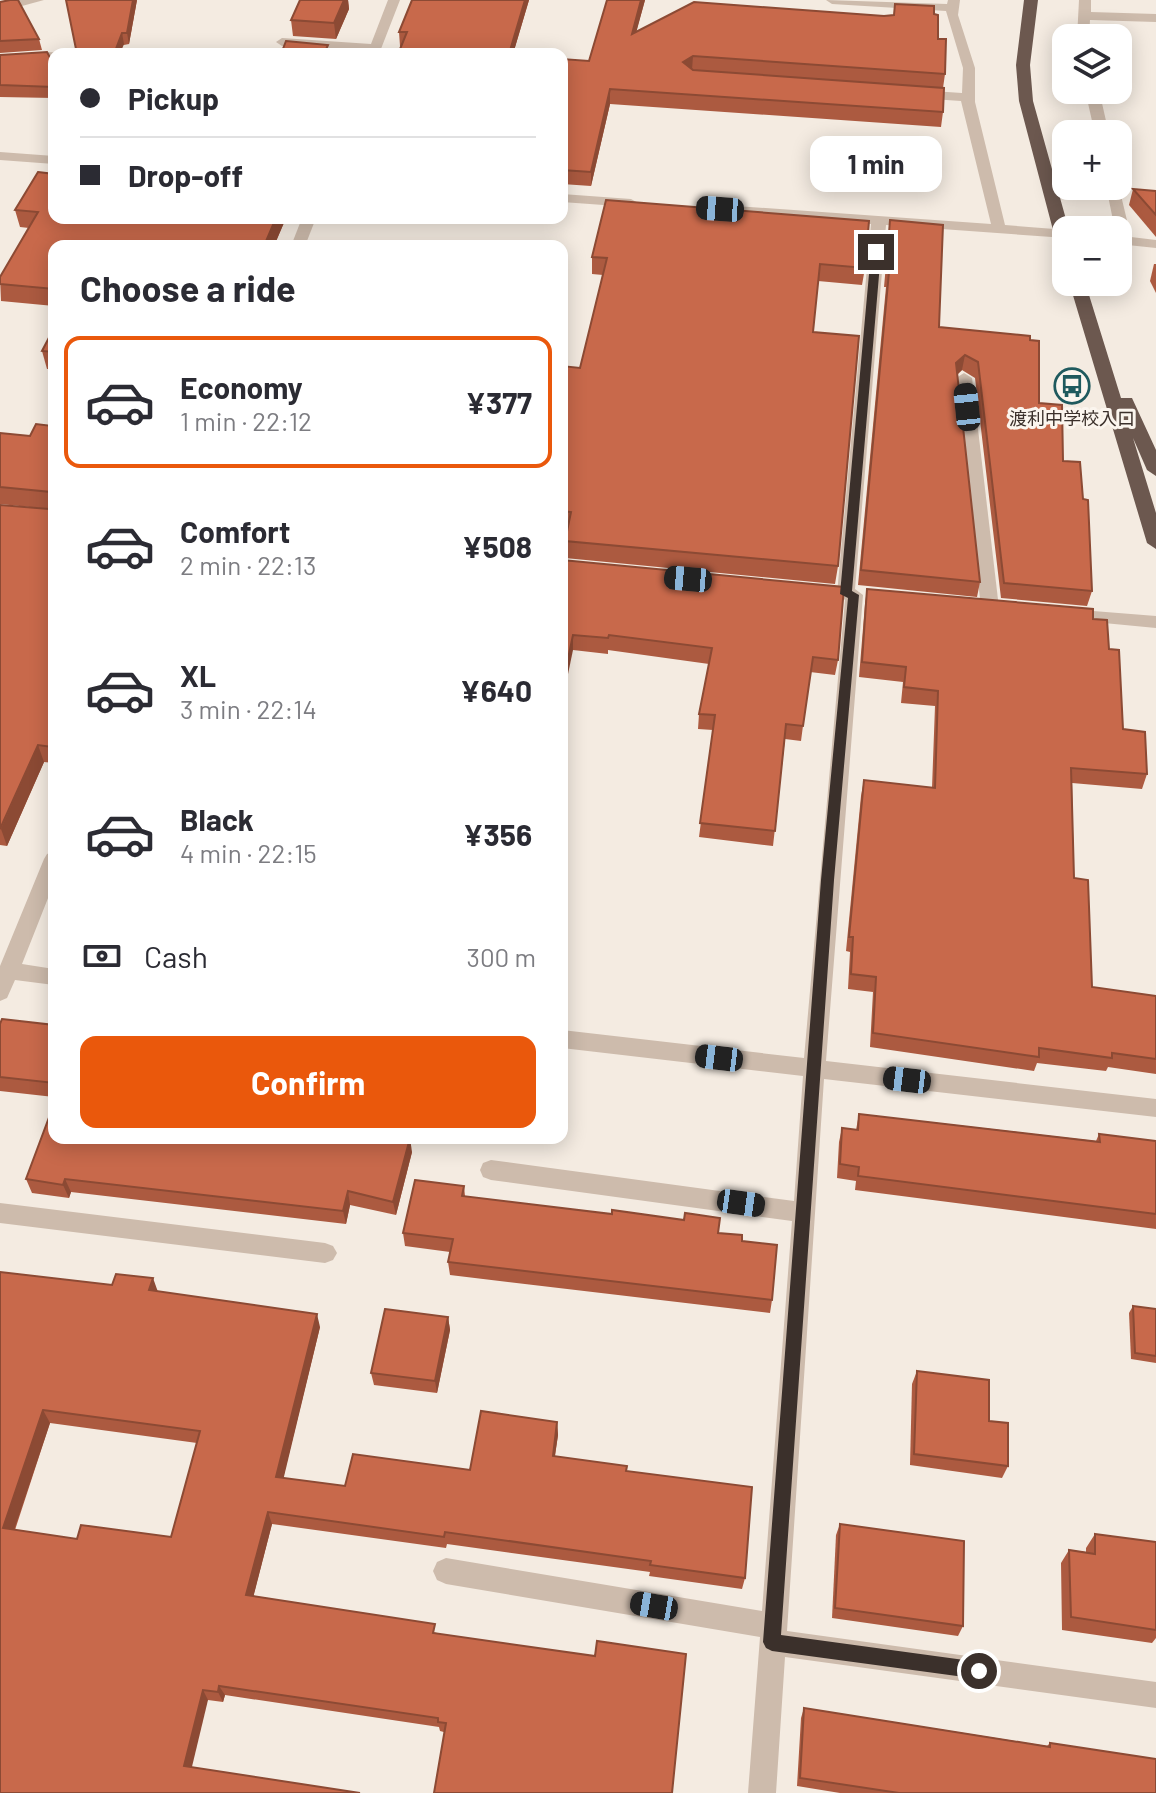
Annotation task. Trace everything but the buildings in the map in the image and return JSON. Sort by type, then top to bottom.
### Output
[{"type":"highway","points":[[1031,0],[1023,65],[1026,101],[1058,216]]},
{"type":"highway","points":[[1082,296],[1156,543]]},
{"type":"highway","points":[[1086,309],[1156,470]]},
{"type":"street","points":[[0,8],[35,0]]},
{"type":"street","points":[[376,48],[394,0]]},
{"type":"street","points":[[832,0],[953,4],[969,68],[969,98],[999,229]]},
{"type":"street","points":[[1082,24],[1085,0]]},
{"type":"street","points":[[1082,16],[1156,18]]},
{"type":"street","points":[[282,42],[337,48]]},
{"type":"street","points":[[0,60],[48,56]]},
{"type":"street","points":[[907,93],[969,98]]},
{"type":"street","points":[[0,156],[48,160]]},
{"type":"street","points":[[568,198],[641,203]]},
{"type":"street","points":[[689,207],[999,229],[1052,237]]},
{"type":"street","points":[[762,1793],[879,220]]},
{"type":"street","points":[[1132,241],[1156,244]]},
{"type":"street","points":[[964,378],[990,608]]},
{"type":"street","points":[[1050,613],[1156,622]]},
{"type":"street","points":[[0,992],[48,874]]},
{"type":"street","points":[[8,971],[48,976]]},
{"type":"street","points":[[568,1040],[1156,1108]]},
{"type":"street","points":[[491,1170],[803,1212]]},
{"type":"street","points":[[0,1213],[325,1253]]},
{"type":"street","points":[[446,1571],[772,1634],[1156,1695]]},
{"type":"place","name":"渡利中学校入口","points":[[1072,386]]},
{"type":"route","points":[[876,252],[846,594],[854,595],[828,880],[772,1642],[979,1671]]}]
